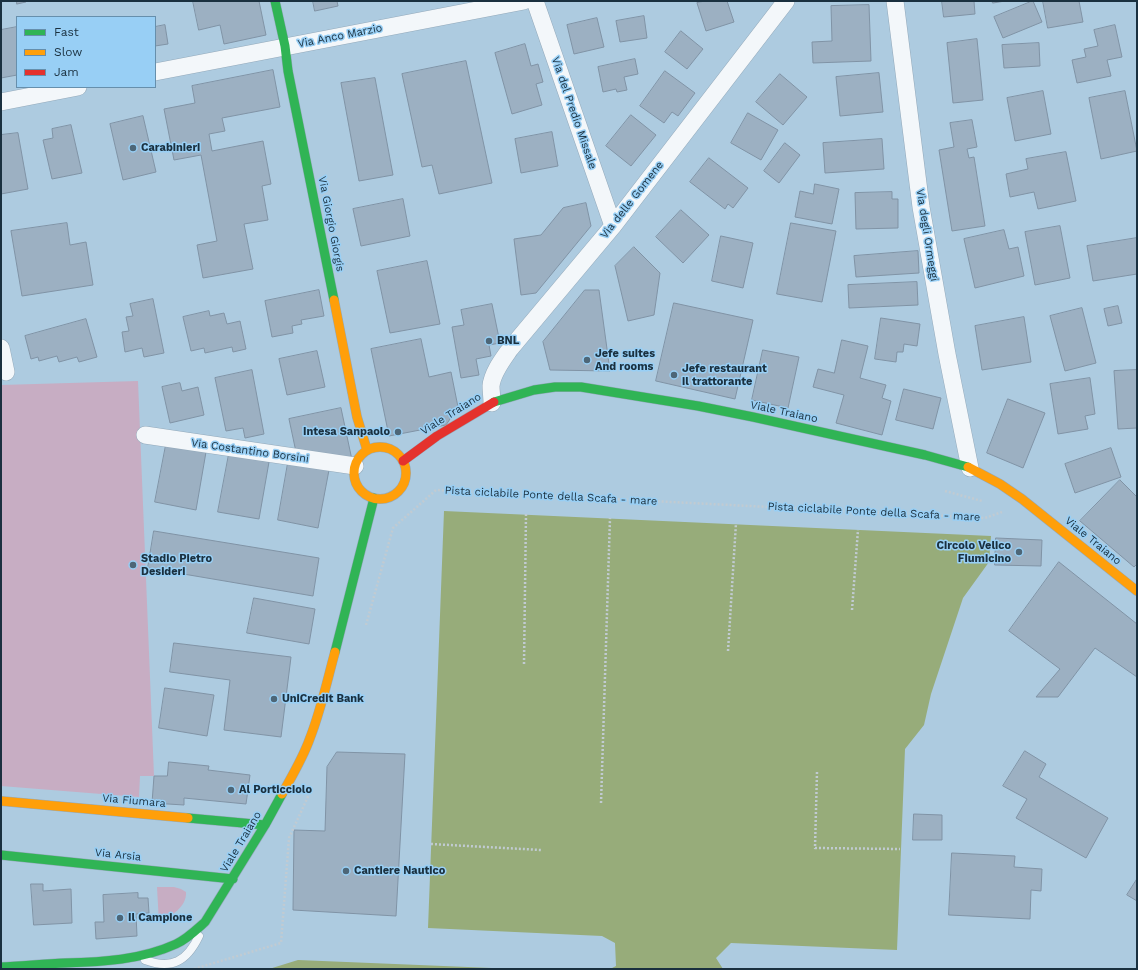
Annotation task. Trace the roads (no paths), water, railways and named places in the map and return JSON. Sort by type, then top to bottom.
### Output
[{"type":"street","name":"Via Giorgio Giorgis","points":[[275,1],[357,417],[367,450]]},
{"type":"street","name":"Via Anco Marzio","points":[[156,72],[524,1]]},
{"type":"street","name":"Via del Predio Missale","points":[[535,1],[613,226]]},
{"type":"street","name":"Via delle Gomene","points":[[492,402],[491,385],[496,371],[503,360],[613,226],[786,1]]},
{"type":"street","name":"Via degli Ormeggi","points":[[895,1],[921,207],[947,354],[970,468]]},
{"type":"street","points":[[1,102],[73,88]]},
{"type":"street","points":[[1,348],[6,372]]},
{"type":"street","name":"Viale Traiano","points":[[403,462],[434,438],[492,402],[521,393],[547,388],[573,386],[597,389],[753,417],[925,455],[970,468],[1000,484],[1022,499],[1137,591]]},
{"type":"street","name":"Via Costantino Borsini","points":[[145,436],[355,466]]},
{"type":"street","points":[[375,447],[391,450],[398,455],[403,462],[405,478],[397,492],[390,497],[382,499],[374,498],[366,495],[360,490],[354,474],[355,466],[357,460],[367,450],[375,447]]},
{"type":"street","name":"Viale Traiano","points":[[1,968],[110,960],[138,956],[160,950],[182,941],[194,933],[205,922],[265,825],[300,762],[315,725],[350,591],[365,526],[374,498]]},
{"type":"street","name":"Via Fiumara","points":[[1,801],[265,825]]},
{"type":"street","name":"Via Arsia","points":[[1,855],[233,879]]},
{"type":"lane","points":[[138,956],[160,965],[175,963],[182,960],[189,954],[194,946],[205,922]]},
{"type":"place","name":"Carabinieri","points":[[133,148]]},
{"type":"place","name":"BNL","points":[[489,341]]},
{"type":"place","name":"Jefe suites And rooms","points":[[587,360]]},
{"type":"place","name":"Jefe restaurant il trattorante","points":[[674,375]]},
{"type":"place","name":"Intesa Sanpaolo","points":[[398,432]]},
{"type":"place","name":"Circolo Velico Fiumicino","points":[[1019,552]]},
{"type":"place","name":"Stadio Pietro Desideri","points":[[133,565]]},
{"type":"place","name":"UniCredit Bank","points":[[274,699]]},
{"type":"place","name":"Al Porticciolo","points":[[231,790]]},
{"type":"place","name":"Cantiere Nautico","points":[[346,871]]},
{"type":"place","name":"Il Campione","points":[[120,918]]}]
